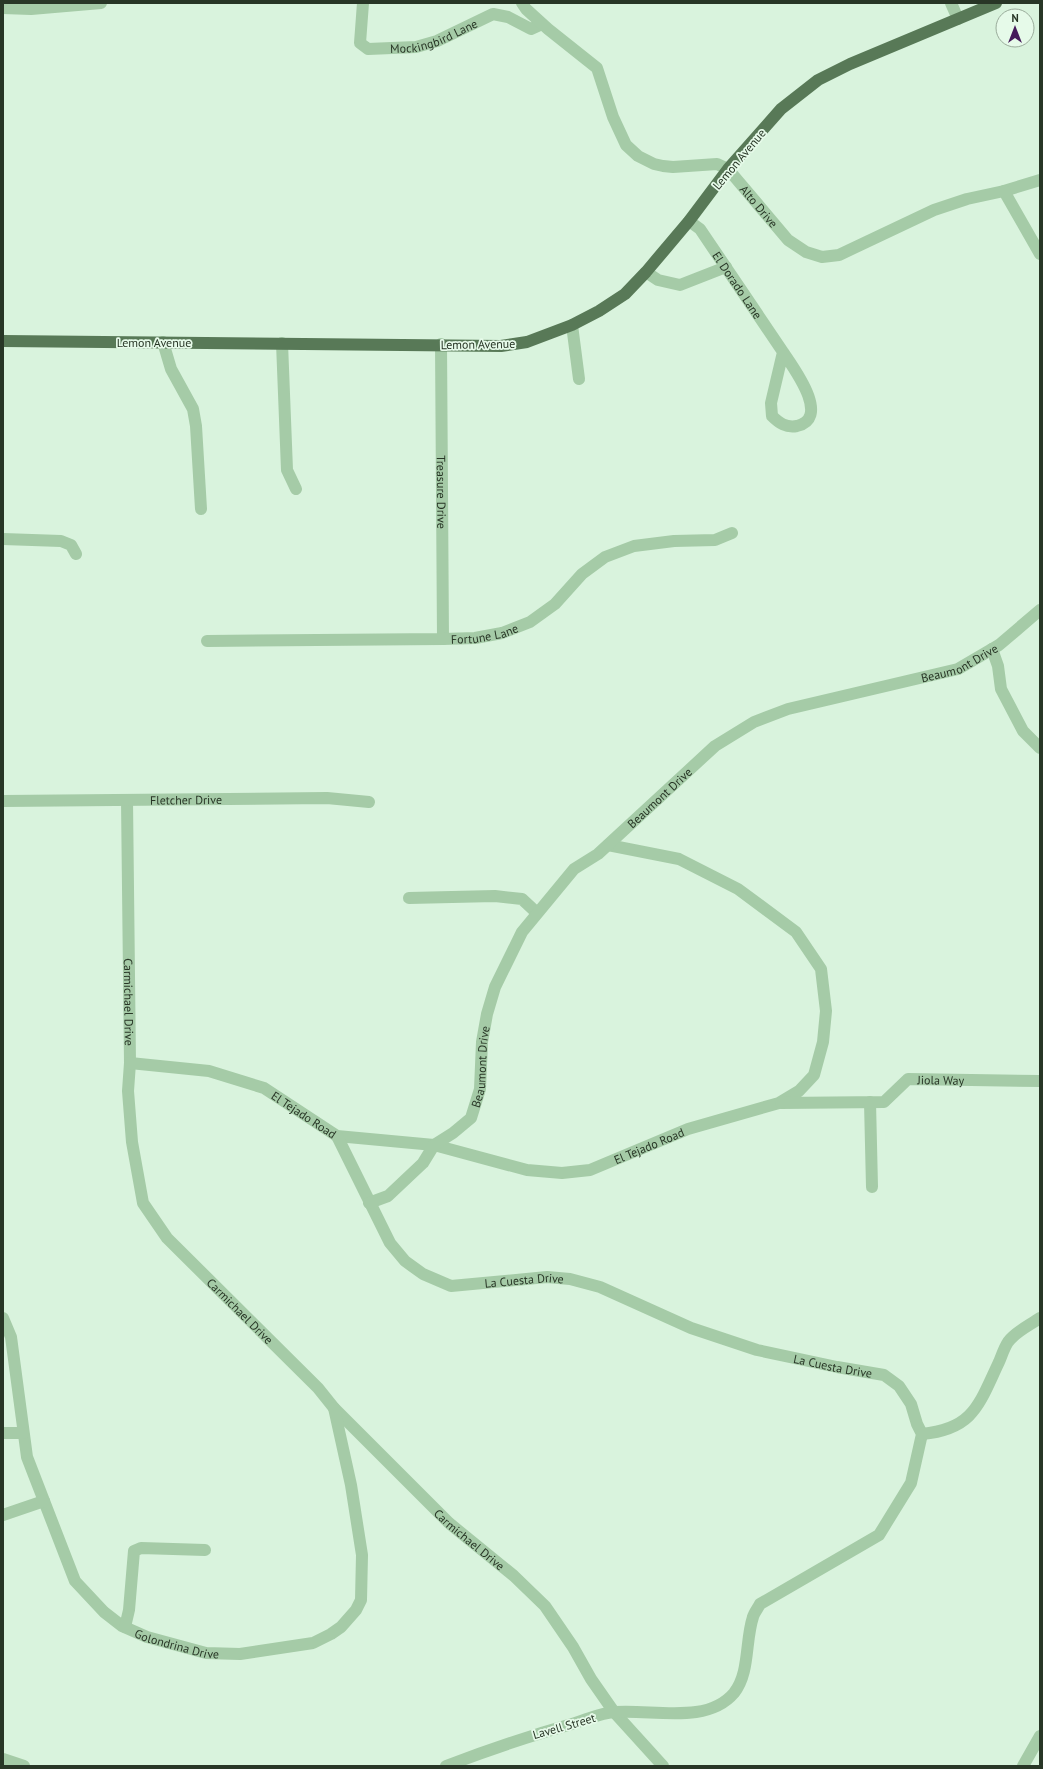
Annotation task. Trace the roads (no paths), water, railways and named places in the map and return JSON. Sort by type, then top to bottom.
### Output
[{"type":"main road","name":"Lemon Avenue","points":[[3,342],[441,344],[500,346],[527,342],[572,325],[600,311],[625,294],[646,272],[689,221],[728,169],[781,109],[818,80],[850,64],[996,3]]},
{"type":"street","points":[[3,8],[31,9],[101,3]]},
{"type":"street","name":"Mockingbird Lane","points":[[362,3],[360,43],[368,49],[416,47],[436,41],[493,14],[508,16],[531,29],[542,24]]},
{"type":"street","points":[[522,3],[526,9],[542,24],[597,68],[613,117],[626,145],[635,153],[645,160],[663,166],[673,167],[717,164],[728,169]]},
{"type":"street","points":[[951,3],[958,19]]},
{"type":"street","name":"Alto Drive","points":[[728,169],[788,240],[806,252],[822,257],[839,255],[934,210],[967,198],[1004,191],[1040,180]]},
{"type":"street","points":[[1004,191],[1040,254]]},
{"type":"street","name":"El Dorado Lane","points":[[689,221],[700,229],[726,267],[783,352],[806,387],[811,401],[811,413],[805,422],[796,426],[781,425],[772,416],[771,404],[783,352]]},
{"type":"street","points":[[646,272],[658,280],[680,285],[726,267]]},
{"type":"street","points":[[572,325],[579,379]]},
{"type":"street","points":[[163,342],[171,369],[193,409],[196,426],[201,509]]},
{"type":"street","points":[[282,343],[288,470],[296,489]]},
{"type":"street","name":"Treasure Drive","points":[[441,344],[443,639]]},
{"type":"street","name":"Fortune Lane","points":[[207,641],[443,639],[475,638],[502,633],[530,622],[555,604],[582,574],[605,557],[634,546],[674,541],[715,540],[732,533]]},
{"type":"street","points":[[3,539],[61,541],[71,545],[76,554]]},
{"type":"street","name":"Beaumont Drive","points":[[434,1145],[453,1133],[471,1118],[480,1089],[482,1042],[487,1014],[495,988],[522,932],[574,869],[598,854],[715,746],[754,722],[788,709],[958,669],[992,649],[1040,610]]},
{"type":"street","points":[[992,649],[998,666],[1001,689],[1023,731],[1040,748]]},
{"type":"street","name":"Fletcher Drive","points":[[3,802],[327,798],[369,802]]},
{"type":"street","name":"Carmichael Drive","points":[[127,800],[130,1063],[128,1091],[132,1142],[143,1203],[166,1238],[318,1388],[334,1408],[450,1523],[514,1576],[545,1606],[573,1647],[591,1679],[614,1712]]},
{"type":"street","name":"El Tejado Road","points":[[130,1063],[209,1071],[264,1088],[337,1136],[434,1145],[527,1170],[562,1173],[590,1170],[688,1129],[779,1103],[799,1091],[814,1075],[823,1042],[826,1011],[821,969],[796,932],[738,889],[679,859],[608,845]]},
{"type":"street","points":[[409,898],[495,896],[522,899],[537,913]]},
{"type":"street","name":"Jiola Way","points":[[779,1103],[884,1102],[908,1079],[1040,1081]]},
{"type":"street","points":[[870,1102],[872,1187]]},
{"type":"street","name":"La Cuesta Drive","points":[[337,1136],[369,1203],[397,1253],[415,1269],[451,1286],[547,1277],[578,1280],[600,1287],[691,1328],[757,1350],[837,1367],[884,1375],[899,1386],[906,1395],[911,1404],[917,1424],[922,1434]]},
{"type":"street","points":[[369,1203],[388,1196],[423,1163],[434,1145]]},
{"type":"street","name":"Golondrina Drive","points":[[3,1318],[11,1337],[27,1457],[75,1580],[104,1612],[125,1627],[147,1637],[206,1653],[240,1654],[313,1643],[332,1634],[349,1619],[361,1600],[362,1554],[351,1485],[334,1408]]},
{"type":"street","points":[[614,1712],[644,1711],[680,1714],[712,1708],[727,1699],[742,1679],[753,1616],[760,1604],[879,1536],[912,1483],[922,1434],[939,1432],[951,1428],[966,1420],[978,1406],[1008,1341],[1040,1318]]},
{"type":"street","points":[[3,1433],[23,1432]]},
{"type":"street","points":[[3,1515],[44,1501]]},
{"type":"street","points":[[125,1627],[129,1610],[134,1551],[141,1548],[205,1550]]},
{"type":"street","points":[[614,1712],[663,1766]]},
{"type":"street","name":"Lavell Street","points":[[446,1766],[509,1742],[614,1712]]},
{"type":"street","points":[[1023,1766],[1040,1736]]},
{"type":"street","points":[[3,1759],[24,1766]]}]
